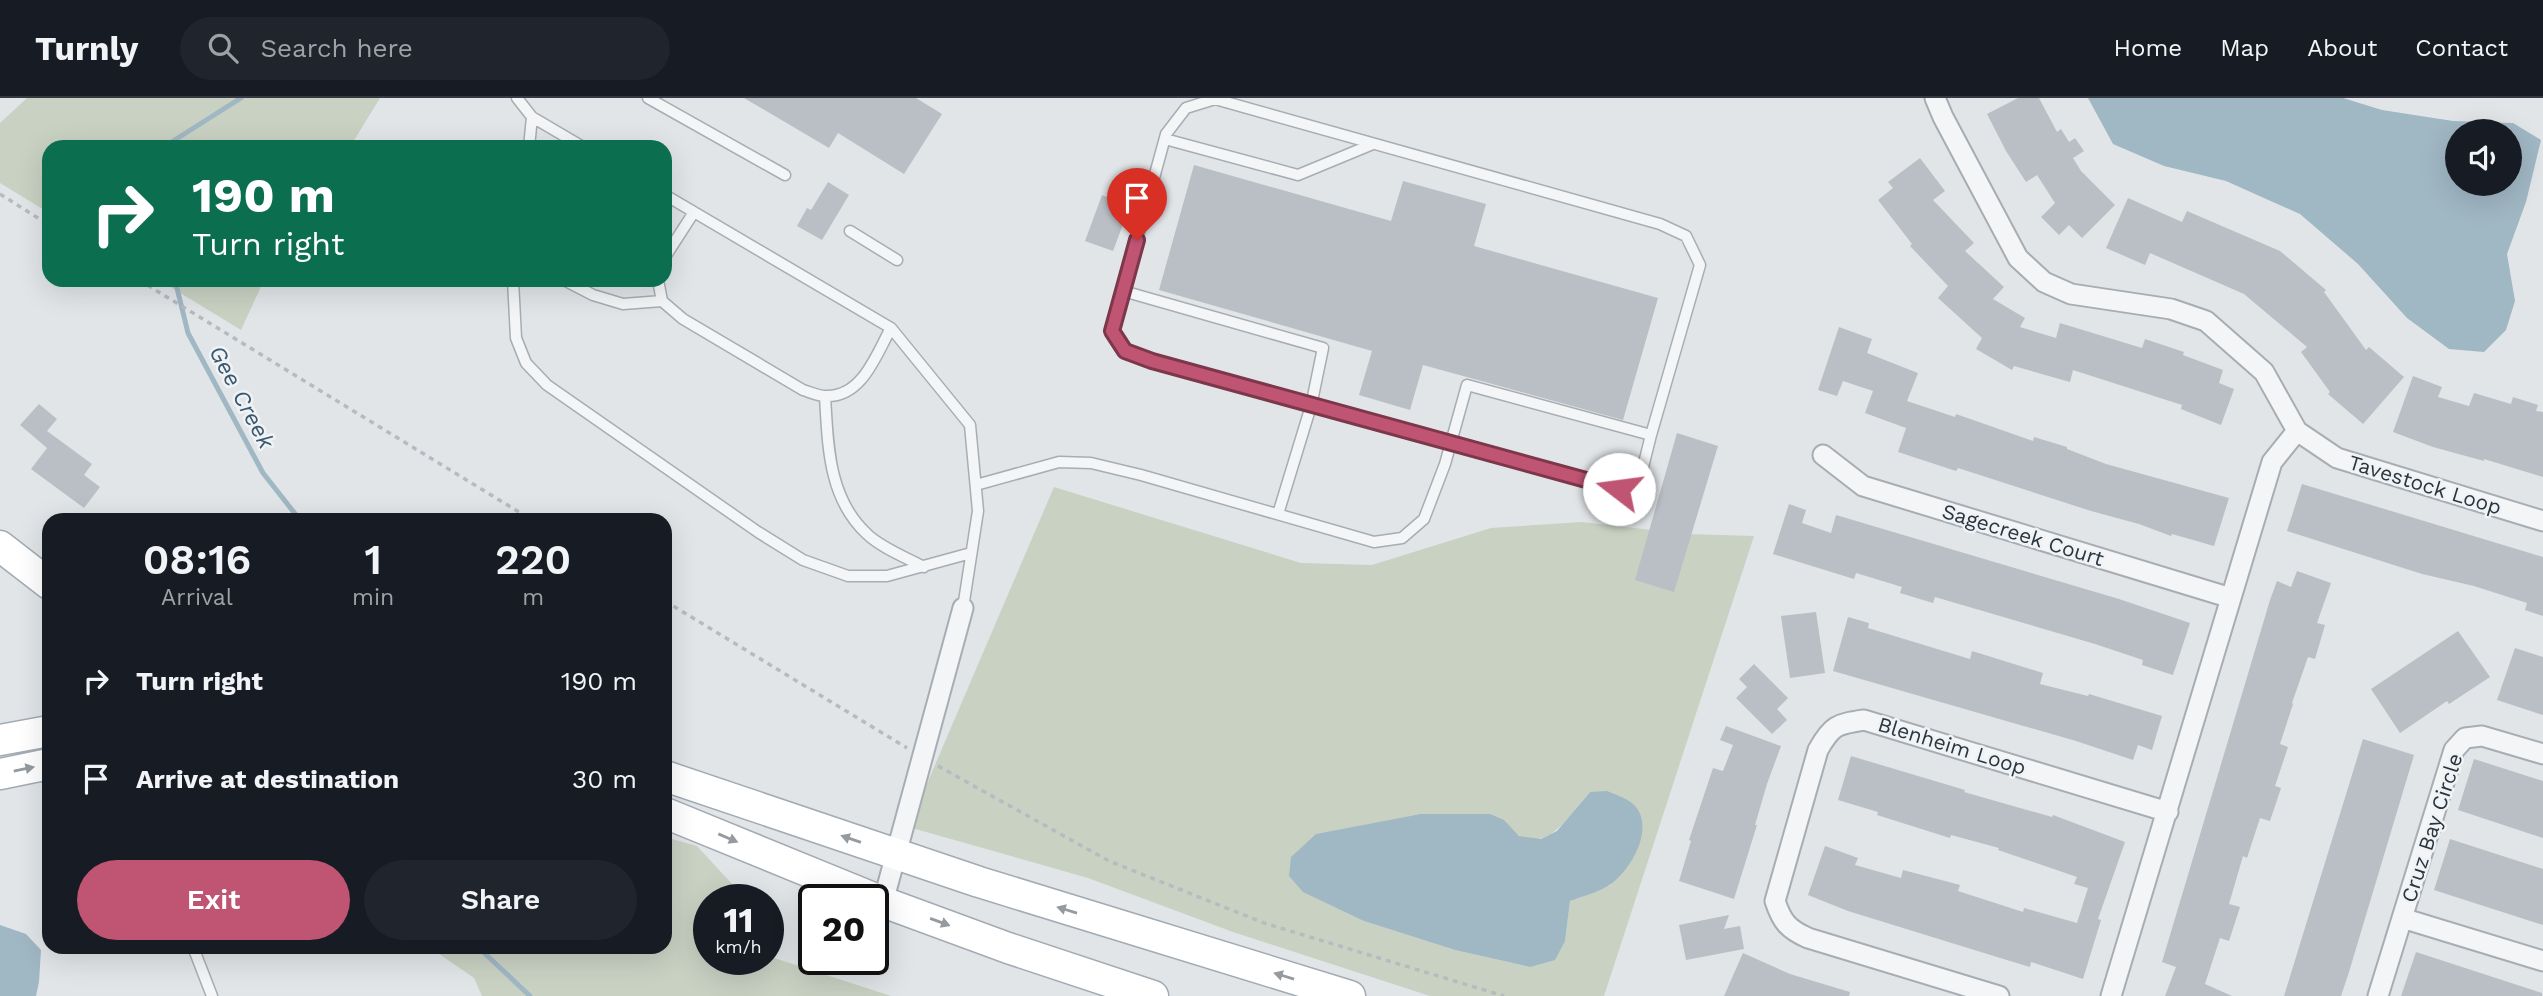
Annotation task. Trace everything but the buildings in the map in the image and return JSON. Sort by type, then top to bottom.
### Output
[{"type":"main road","points":[[0,546],[42,579]]},
{"type":"main road","points":[[0,774],[42,765]]},
{"type":"main road","points":[[672,778],[894,854],[1350,996]]},
{"type":"main road","points":[[672,816],[839,884]]},
{"type":"main road","points":[[889,904],[1019,952],[1153,996]]},
{"type":"street","name":"Tavestock Loop","points":[[1936,98],[1943,117],[2018,258],[2044,282],[2071,294],[2171,309],[2206,321],[2264,372],[2297,430],[2337,458],[2543,521]]},
{"type":"street","points":[[2111,996],[2272,462],[2297,430]]},
{"type":"street","name":"Sagecreek Court","points":[[1824,455],[1863,486],[2231,598]]},
{"type":"street","points":[[887,884],[962,608]]},
{"type":"street","name":"Blenheim Loop","points":[[1999,996],[1808,938],[1791,931],[1780,915],[1775,901],[1818,750],[1826,735],[1838,724],[1864,720],[2168,812]]},
{"type":"street","name":"Cruz Bay Circle","points":[[2378,996],[2454,750],[2465,738],[2482,736],[2543,754]]},
{"type":"street","points":[[2402,918],[2543,961]]},
{"type":"lane","points":[[517,98],[532,117],[571,140]]},
{"type":"lane","points":[[648,98],[785,175]]},
{"type":"lane","points":[[1215,99],[1373,144],[1660,224],[1686,236],[1700,265],[1640,479],[1619,489],[1152,361],[1125,351],[1112,331],[1165,139],[1186,108],[1215,99]]},
{"type":"lane","points":[[529,140],[532,117]]},
{"type":"lane","points":[[1165,139],[1298,175],[1373,144]]},
{"type":"lane","points":[[672,199],[891,328],[970,425],[978,511],[962,608]]},
{"type":"lane","points":[[672,246],[694,212]]},
{"type":"lane","points":[[850,231],[897,260]]},
{"type":"lane","points":[[513,287],[516,338],[526,363],[547,385],[758,532],[803,560],[848,576],[887,576],[971,553]]},
{"type":"lane","points":[[578,287],[623,304],[663,301]]},
{"type":"lane","points":[[660,287],[663,301],[683,319],[803,390],[825,396],[849,392],[865,376],[891,328]]},
{"type":"lane","points":[[1123,290],[1324,348],[1311,405],[1278,514]]},
{"type":"lane","points":[[976,485],[1059,462],[1091,463],[1374,542],[1402,538],[1424,519],[1451,444],[1467,385],[1651,435]]},
{"type":"lane","points":[[825,396],[829,458],[841,500],[867,535],[924,567]]},
{"type":"lane","points":[[196,954],[212,996]]},
{"type":"path","points":[[0,194],[42,221]]},
{"type":"path","points":[[151,287],[521,513]]},
{"type":"path","points":[[672,605],[906,748]]},
{"type":"path","points":[[938,766],[1109,861],[1264,923],[1504,996]]},
{"type":"shaded area","points":[[27,98],[380,98],[354,140],[42,140],[42,209],[0,183],[0,123]]},
{"type":"shaded area","points":[[170,287],[261,287],[241,330]]},
{"type":"shaded area","points":[[1054,487],[1301,563],[1372,565],[1491,528],[1582,522],[1687,534],[1754,536],[1604,996],[1430,996],[1233,932],[1088,878],[912,828],[920,800]],"holes":[[[1590,792],[1611,885],[1570,901],[1565,941],[1530,967],[1455,950],[1364,921],[1504,820],[1520,836],[1542,838],[1560,827]]]},
{"type":"shaded area","points":[[672,839],[697,846],[732,884],[693,884],[693,975],[784,975],[784,961],[798,966],[798,975],[826,975],[891,996],[482,996],[474,978],[439,954],[672,954]]},
{"type":"water","points":[[2088,98],[2343,98],[2382,110],[2445,120],[2445,196],[2522,196],[2522,128],[2541,140],[2526,202],[2507,254],[2515,301],[2506,330],[2484,352],[2449,349],[2407,318],[2358,264],[2300,214],[2226,181],[2164,166],[2113,144]]},
{"type":"water","points":[[1607,791],[1627,799],[1641,816],[1638,848],[1626,869],[1611,884],[1570,901],[1565,941],[1555,960],[1530,967],[1455,950],[1364,921],[1303,892],[1289,876],[1291,857],[1316,834],[1421,814],[1490,814],[1504,820],[1519,836],[1541,839],[1557,831],[1590,792]]},
{"type":"water","points":[[0,925],[26,934],[41,950],[36,996],[0,996]]},
{"type":"waterway","name":"Gee Creek","points":[[175,140],[241,98]]},
{"type":"waterway","name":"Gee Creek","points":[[177,287],[188,333],[263,473],[294,513]]},
{"type":"waterway","name":"Gee Creek","points":[[485,954],[530,996]]},
{"type":"route","points":[[1137,240],[1112,331],[1125,351],[1152,361],[1619,489]]}]
